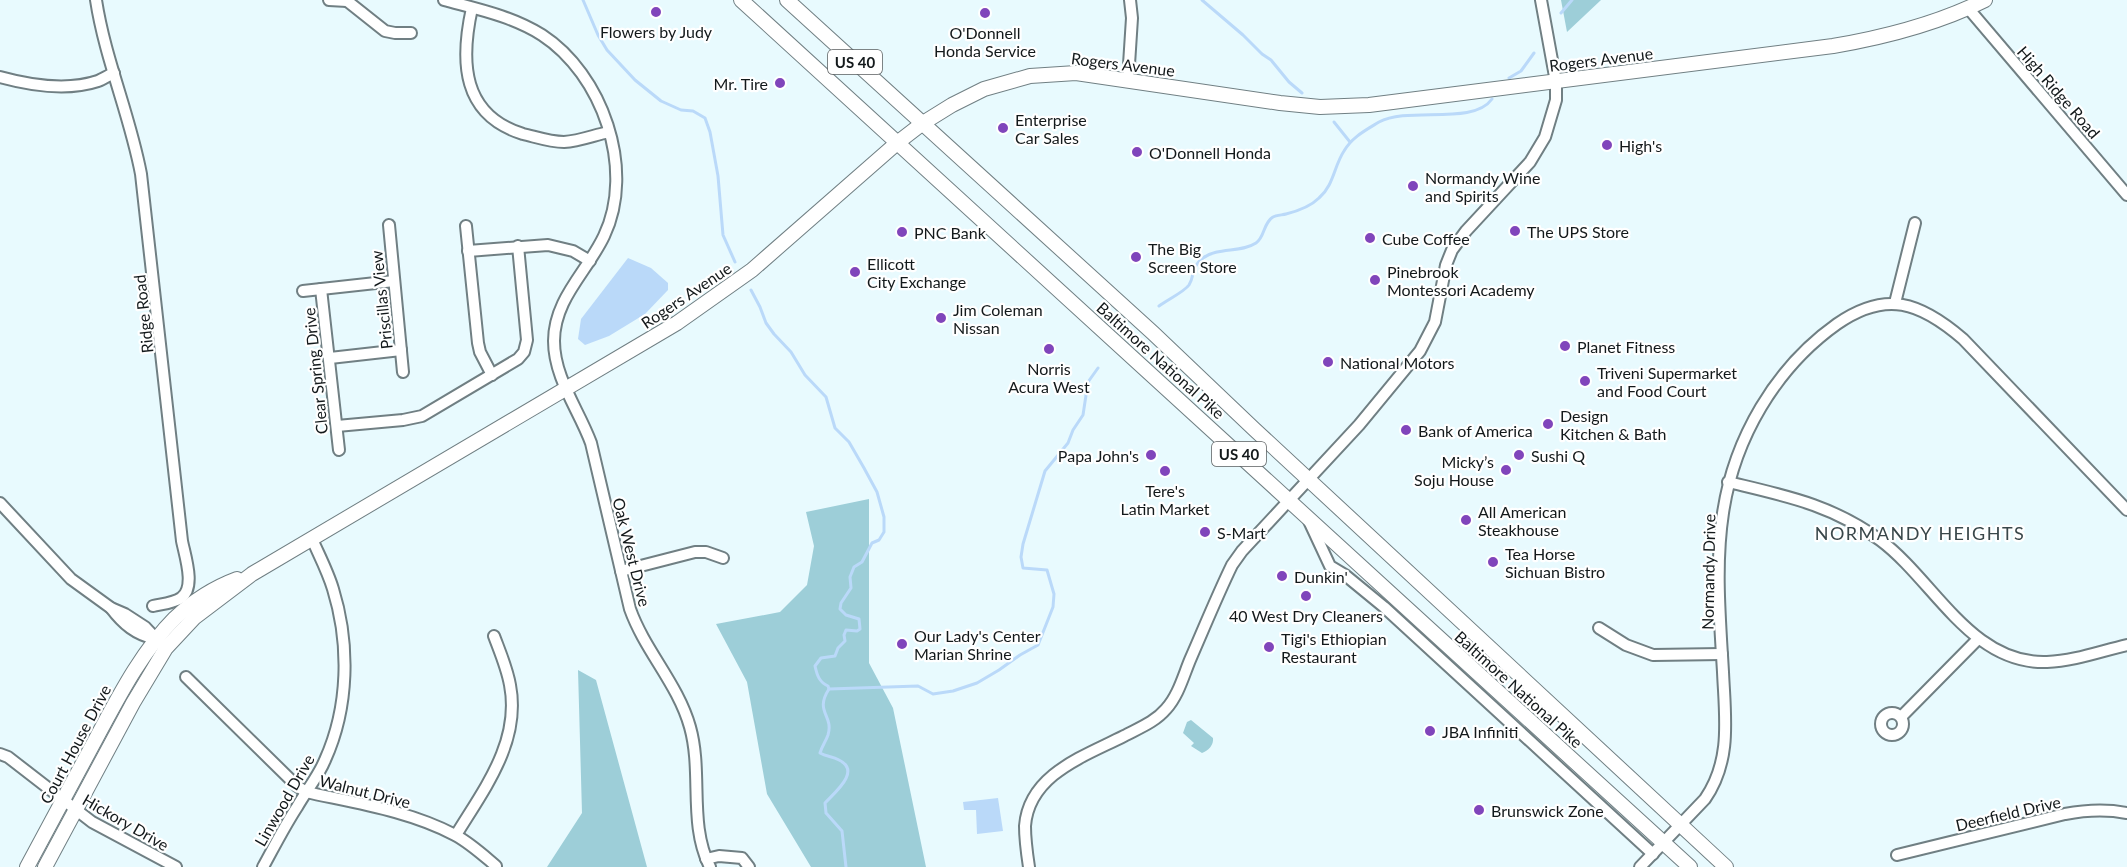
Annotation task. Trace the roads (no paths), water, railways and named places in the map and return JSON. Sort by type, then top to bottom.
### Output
[{"type":"main road","name":"Baltimore National Pike","points":[[741,0],[1690,867]]},
{"type":"main road","name":"Baltimore National Pike","points":[[787,0],[1153,333],[1308,480],[1726,867]]},
{"type":"main road","name":"Rogers Avenue","points":[[161,643],[175,618],[195,601],[219,586],[252,574],[565,387],[677,323],[766,258],[923,123],[969,95],[1010,80],[1052,73],[1076,73],[1280,104],[1326,107],[1369,105],[1867,40],[1924,26],[1985,0]]},
{"type":"main road","name":"Court House Drive","points":[[27,867],[117,698],[161,643]]},
{"type":"main road","name":"Court House Drive","points":[[45,867],[133,703],[161,643]]},
{"type":"street","name":"Ridge Road","points":[[96,0],[141,174],[182,541],[189,580],[183,597],[153,606]]},
{"type":"street","points":[[329,0],[346,0],[385,31],[411,33]]},
{"type":"street","name":"Oak West Drive","points":[[444,0],[504,17],[539,33],[556,46],[577,68],[599,101],[609,132],[616,187],[613,209],[604,235],[590,261],[571,287],[558,315],[554,342],[558,367],[591,443],[621,572],[636,625],[675,689],[690,727],[698,772],[699,832],[708,863],[719,856],[742,858],[749,867]]},
{"type":"street","points":[[1128,80],[1132,18],[1130,0]]},
{"type":"street","points":[[1029,867],[1025,826],[1034,797],[1050,777],[1064,766],[1146,724],[1165,710],[1179,687],[1232,564],[1359,425],[1420,351],[1435,322],[1446,265],[1452,250],[1466,231],[1530,162],[1549,128],[1556,100],[1556,82],[1541,0]]},
{"type":"street","points":[[472,8],[467,31],[470,86],[475,100],[489,117],[519,132],[554,141],[579,140],[609,132]]},
{"type":"street","name":"High Ridge Road","points":[[1968,8],[2127,195]]},
{"type":"street","points":[[0,77],[40,84],[72,85],[97,81],[114,73]]},
{"type":"street","points":[[1895,303],[1915,224]]},
{"type":"street","name":"Priscillas View","points":[[389,225],[403,372]]},
{"type":"street","points":[[466,226],[478,344],[492,375]]},
{"type":"street","points":[[468,251],[548,244],[562,247],[590,261]]},
{"type":"street","points":[[336,426],[422,416],[518,359],[526,346],[518,246]]},
{"type":"street","points":[[303,291],[394,281]]},
{"type":"street","name":"Clear Spring Drive","points":[[321,289],[339,450]]},
{"type":"street","name":"Normandy Drive","points":[[1640,867],[1705,799],[1714,786],[1723,760],[1726,730],[1719,598],[1720,544],[1728,482],[1741,445],[1754,418],[1789,369],[1848,317],[1870,306],[1895,303],[1932,315],[1963,339],[2127,510]]},
{"type":"street","points":[[330,358],[401,350]]},
{"type":"street","points":[[1728,482],[1809,502],[1832,511],[1857,525],[1904,560],[1978,639],[1997,652],[2031,662],[2060,661],[2127,645]]},
{"type":"street","points":[[0,503],[71,579],[111,608],[145,627],[161,643]]},
{"type":"street","points":[[1309,520],[1330,566],[1345,575],[1384,607],[1653,854]]},
{"type":"street","name":"Linwood Drive","points":[[263,867],[326,759],[341,711],[344,663],[339,614],[333,590],[312,539]]},
{"type":"street","points":[[621,572],[695,552],[706,552],[723,558]]},
{"type":"street","points":[[1599,628],[1626,645],[1653,655],[1722,654]]},
{"type":"street","points":[[456,835],[502,757],[512,722],[511,687],[494,636]]},
{"type":"street","points":[[1901,717],[1978,639]]},
{"type":"street","name":"Walnut Drive","points":[[186,677],[297,786],[306,792],[397,813],[456,835],[496,866]]},
{"type":"street","name":"Hickory Drive","points":[[0,754],[8,757],[92,822],[176,867]]},
{"type":"street","name":"Deerfield Drive","points":[[1897,855],[2085,810],[2127,813]]},
{"type":"waterway","points":[[583,0],[607,50],[635,80],[661,101],[681,110],[693,111],[705,118],[710,132],[718,176],[723,235],[735,262]]},
{"type":"waterway","points":[[1202,0],[1271,60],[1289,82],[1302,93]]},
{"type":"waterway","points":[[1561,13],[1572,0]]},
{"type":"waterway","points":[[1509,78],[1521,71],[1534,53]]},
{"type":"waterway","points":[[1159,306],[1187,288],[1196,265],[1203,258],[1216,252],[1244,248],[1256,243],[1273,217],[1299,210],[1315,201],[1328,187],[1347,146],[1369,128],[1379,122],[1407,115],[1471,112],[1483,107],[1492,99]]},
{"type":"waterway","points":[[1334,122],[1350,142]]},
{"type":"waterway","points":[[751,290],[766,323],[791,352],[805,375],[826,397],[835,428],[849,442],[864,468],[877,492],[884,517],[884,532],[879,540],[872,543],[862,562],[854,567],[850,577],[851,588],[841,603],[840,609],[846,615],[859,619],[860,629],[846,630],[845,641],[838,648],[835,656],[821,658],[815,666],[819,678],[829,689]]},
{"type":"waterway","points":[[846,867],[842,831],[826,813],[825,803],[844,782],[848,770],[839,760],[820,753],[829,728],[823,703],[829,689],[918,686],[933,694],[953,691],[977,683],[1038,645],[1053,607],[1054,594],[1047,570],[1023,568],[1021,557],[1023,544],[1045,471],[1068,443],[1083,415],[1088,382],[1098,368]]},
{"type":"place","name":"Flowers by Judy","points":[[656,12]]},
{"type":"place","name":"O'Donnell Honda Service","points":[[985,13]]},
{"type":"place","name":"Mr. Tire","points":[[780,83]]},
{"type":"place","name":"Enterprise Car Sales","points":[[1003,128]]},
{"type":"place","name":"High's","points":[[1607,145]]},
{"type":"place","name":"O'Donnell Honda","points":[[1137,152]]},
{"type":"place","name":"Normandy Wine and Spirits","points":[[1413,186]]},
{"type":"place","name":"The UPS Store","points":[[1515,231]]},
{"type":"place","name":"PNC Bank","points":[[902,232]]},
{"type":"place","name":"Cube Coffee","points":[[1370,238]]},
{"type":"place","name":"The Big Screen Store","points":[[1136,257]]},
{"type":"place","name":"Ellicott City Exchange","points":[[855,272]]},
{"type":"place","name":"Pinebrook Montessori Academy","points":[[1375,280]]},
{"type":"place","name":"Jim Coleman Nissan","points":[[941,318]]},
{"type":"place","name":"Planet Fitness","points":[[1565,346]]},
{"type":"place","name":"Norris Acura West","points":[[1049,349]]},
{"type":"place","name":"National Motors","points":[[1328,362]]},
{"type":"place","name":"Triveni Supermarket and Food Court","points":[[1585,381]]},
{"type":"place","name":"Design Kitchen & Bath","points":[[1548,424]]},
{"type":"place","name":"Bank of America","points":[[1406,430]]},
{"type":"place","name":"Papa John's","points":[[1151,455]]},
{"type":"place","name":"Sushi Q","points":[[1519,455]]},
{"type":"place","name":"Micky’s Soju House","points":[[1506,470]]},
{"type":"place","name":"Tere's Latin Market","points":[[1165,471]]},
{"type":"place","name":"All American Steakhouse","points":[[1466,520]]},
{"type":"place","name":"S-Mart","points":[[1205,532]]},
{"type":"place","name":"Tea Horse Sichuan Bistro","points":[[1493,562]]},
{"type":"place","name":"Dunkin'","points":[[1282,576]]},
{"type":"place","name":"40 West Dry Cleaners","points":[[1306,596]]},
{"type":"place","name":"Our Lady's Center Marian Shrine","points":[[902,644]]},
{"type":"place","name":"Tigi's Ethiopian Restaurant","points":[[1269,647]]},
{"type":"place","name":"JBA Infiniti","points":[[1430,731]]},
{"type":"place","name":"Brunswick Zone","points":[[1479,810]]},
{"type":"district","name":"NORMANDY HEIGHTS","points":[[1920,533]]}]
